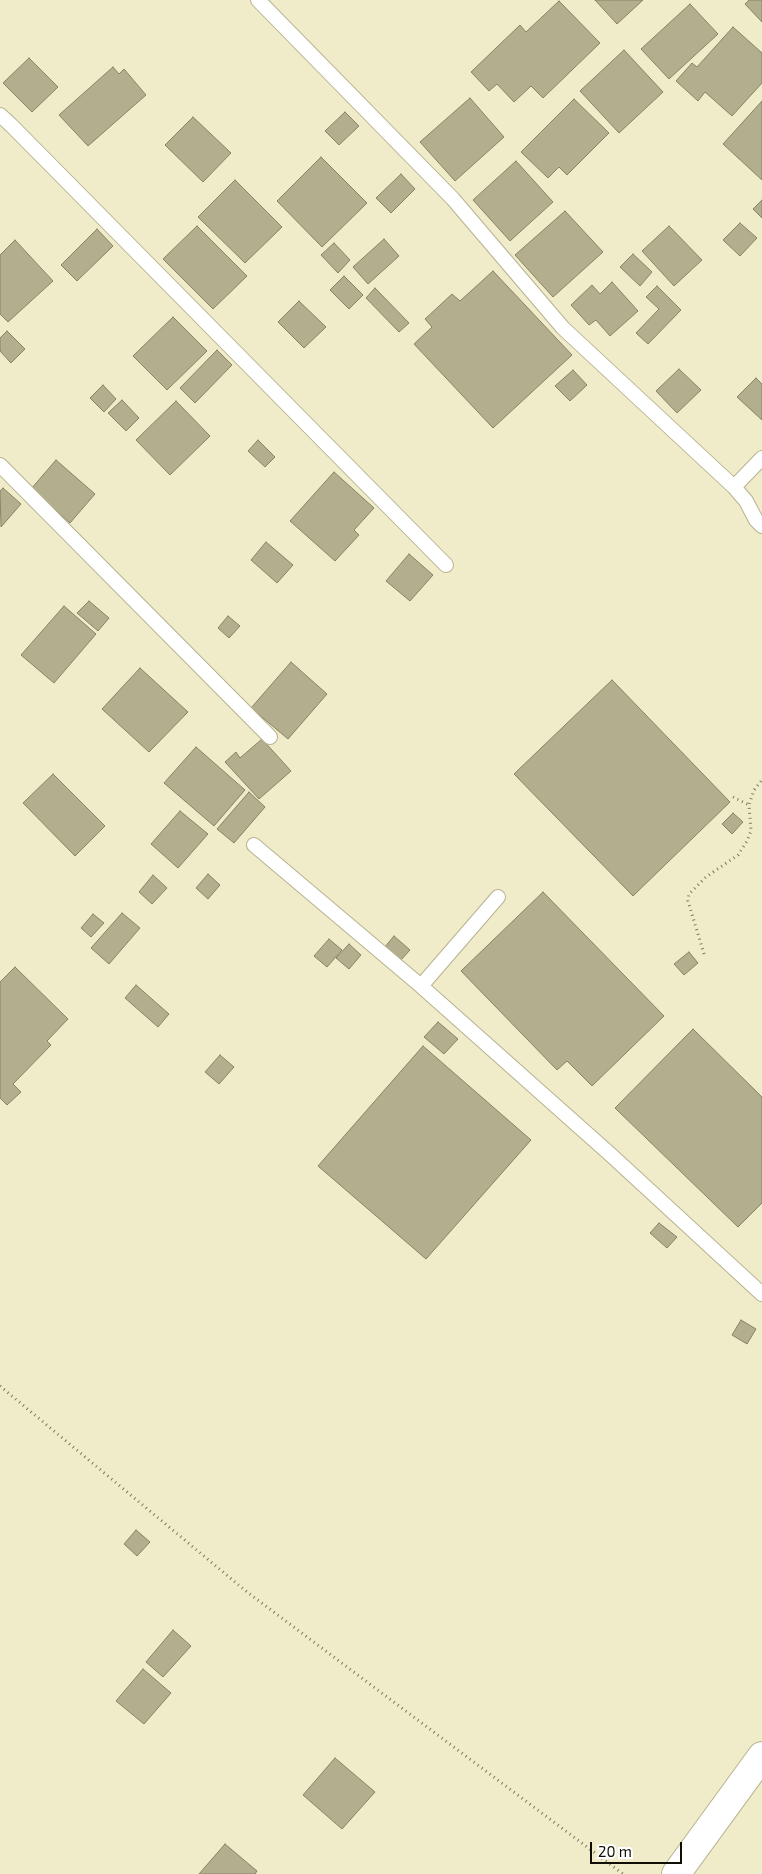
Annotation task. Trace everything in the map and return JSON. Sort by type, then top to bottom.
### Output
[{"type":"street","points":[[676,1874],[762,1756]]},
{"type":"lane","points":[[258,0],[453,200],[563,328],[734,487],[746,501],[756,520],[762,526]]},
{"type":"lane","points":[[0,115],[446,566]]},
{"type":"lane","points":[[734,487],[762,458]]},
{"type":"lane","points":[[0,465],[270,737]]},
{"type":"lane","points":[[254,845],[421,986],[611,1155],[762,1294]]},
{"type":"lane","points":[[421,986],[498,897]]},
{"type":"path","points":[[704,954],[688,902],[689,894],[706,877],[738,855],[748,841],[751,831],[749,805],[754,790],[762,780]]},
{"type":"path","points":[[733,797],[749,805]]},
{"type":"path","points":[[0,1386],[248,1592],[623,1874]]},
{"type":"building","points":[[595,0],[643,0],[617,24]]},
{"type":"building","points":[[749,0],[762,0],[762,22],[745,4]]},
{"type":"building","points":[[559,1],[600,43],[543,98],[531,86],[514,102],[497,84],[489,91],[471,72],[520,25],[526,32]]},
{"type":"building","points":[[690,4],[718,34],[669,79],[641,49]]},
{"type":"building","points":[[733,27],[762,53],[762,83],[732,116],[705,92],[698,101],[676,81],[692,63],[697,67]]},
{"type":"building","points":[[624,50],[663,92],[619,133],[580,91]]},
{"type":"building","points":[[29,58],[58,87],[32,112],[3,83]]},
{"type":"building","points":[[113,67],[119,74],[124,69],[146,95],[88,146],[59,115]]},
{"type":"building","points":[[470,98],[504,137],[455,181],[420,142]]},
{"type":"building","points":[[574,99],[609,133],[567,175],[559,167],[548,178],[521,152]]},
{"type":"building","points":[[762,101],[762,180],[723,144]]},
{"type":"building","points":[[345,112],[359,126],[339,145],[325,131]]},
{"type":"building","points":[[193,117],[231,153],[203,182],[165,145]]},
{"type":"building","points":[[321,157],[367,203],[322,247],[277,201]]},
{"type":"building","points":[[516,161],[553,202],[510,241],[473,200]]},
{"type":"building","points":[[401,174],[415,189],[391,213],[376,198]]},
{"type":"building","points":[[235,180],[282,227],[245,263],[198,217]]},
{"type":"building","points":[[762,200],[762,218],[753,209]]},
{"type":"building","points":[[565,211],[603,252],[553,297],[515,255]]},
{"type":"building","points":[[740,223],[757,238],[740,256],[723,240]]},
{"type":"building","points":[[197,226],[247,276],[213,309],[163,259]]},
{"type":"building","points":[[669,226],[702,260],[674,286],[642,251]]},
{"type":"building","points":[[97,229],[113,246],[77,281],[61,265]]},
{"type":"building","points":[[384,239],[399,256],[368,284],[353,267]]},
{"type":"building","points":[[15,240],[53,281],[8,322],[0,314],[0,255]]},
{"type":"building","points":[[334,243],[350,260],[338,273],[321,255]]},
{"type":"building","points":[[633,254],[652,272],[640,286],[620,267]]},
{"type":"building","points":[[493,271],[572,355],[493,428],[414,344],[432,327],[425,319],[452,294],[460,301]]},
{"type":"building","points":[[344,276],[363,295],[349,309],[330,290]]},
{"type":"building","points":[[612,282],[638,311],[610,336],[596,320],[589,325],[571,305],[592,285],[600,294]]},
{"type":"building","points":[[657,286],[681,310],[648,344],[636,333],[659,309],[646,297]]},
{"type":"building","points":[[375,288],[409,323],[399,332],[366,298]]},
{"type":"building","points":[[299,301],[326,327],[304,348],[278,322]]},
{"type":"building","points":[[173,317],[207,351],[167,390],[133,356]]},
{"type":"building","points":[[7,331],[25,349],[11,363],[0,351],[0,338]]},
{"type":"building","points":[[217,350],[232,365],[195,403],[180,388]]},
{"type":"building","points":[[679,369],[701,390],[677,413],[656,391]]},
{"type":"building","points":[[573,370],[587,385],[570,401],[555,386]]},
{"type":"building","points":[[756,378],[762,384],[762,420],[737,397]]},
{"type":"building","points":[[103,385],[116,399],[104,412],[90,398]]},
{"type":"building","points":[[122,400],[139,418],[126,431],[108,413]]},
{"type":"building","points":[[176,401],[210,436],[170,475],[136,440]]},
{"type":"building","points":[[258,440],[275,457],[265,467],[248,451]]},
{"type":"building","points":[[56,460],[95,494],[70,523],[31,489]]},
{"type":"building","points":[[334,472],[374,508],[354,530],[359,535],[335,561],[290,521]]},
{"type":"building","points":[[3,488],[21,504],[1,527],[0,491]]},
{"type":"building","points":[[266,542],[293,565],[277,583],[251,560]]},
{"type":"building","points":[[409,554],[433,575],[410,601],[386,581]]},
{"type":"building","points":[[89,601],[109,618],[98,631],[77,613]]},
{"type":"building","points":[[64,606],[96,634],[54,683],[21,655]]},
{"type":"building","points":[[228,616],[240,626],[229,638],[218,628]]},
{"type":"building","points":[[291,662],[327,694],[288,739],[251,708]]},
{"type":"building","points":[[140,668],[188,712],[149,752],[102,709]]},
{"type":"building","points":[[612,680],[730,802],[633,896],[514,774]]},
{"type":"building","points":[[262,739],[291,771],[259,799],[225,762],[236,752],[240,758]]},
{"type":"building","points":[[196,747],[245,790],[214,826],[164,783]]},
{"type":"building","points":[[53,774],[105,826],[75,856],[23,803]]},
{"type":"building","points":[[249,792],[265,807],[234,843],[217,829]]},
{"type":"building","points":[[180,811],[208,834],[178,868],[151,844]]},
{"type":"building","points":[[733,813],[743,822],[732,834],[722,824]]},
{"type":"building","points":[[208,874],[220,885],[208,899],[196,888]]},
{"type":"building","points":[[153,875],[167,888],[152,904],[139,892]]},
{"type":"building","points":[[543,892],[664,1016],[592,1086],[567,1061],[557,1070],[461,971]]},
{"type":"building","points":[[122,913],[140,928],[109,964],[91,948]]},
{"type":"building","points":[[93,914],[104,923],[91,937],[81,928]]},
{"type":"building","points":[[394,936],[410,950],[400,961],[384,948]]},
{"type":"building","points":[[329,939],[342,950],[327,967],[314,956]]},
{"type":"building","points":[[349,944],[361,955],[349,969],[336,958]]},
{"type":"building","points":[[689,952],[698,963],[684,975],[674,964]]},
{"type":"building","points":[[15,967],[68,1019],[47,1041],[51,1045],[13,1084],[21,1092],[7,1105],[0,1098],[0,982]]},
{"type":"building","points":[[136,985],[169,1014],[158,1027],[125,998]]},
{"type":"building","points":[[438,1022],[458,1039],[444,1054],[424,1037]]},
{"type":"building","points":[[693,1029],[762,1097],[762,1203],[738,1227],[615,1108]]},
{"type":"building","points":[[423,1046],[531,1140],[426,1259],[318,1166]]},
{"type":"building","points":[[220,1055],[234,1067],[219,1084],[205,1072]]},
{"type":"building","points":[[659,1223],[677,1237],[667,1248],[650,1233]]},
{"type":"building","points":[[741,1320],[756,1329],[747,1344],[732,1335]]},
{"type":"building","points":[[136,1530],[150,1542],[137,1556],[124,1544]]},
{"type":"building","points":[[173,1630],[191,1646],[163,1677],[146,1662]]},
{"type":"building","points":[[143,1669],[171,1693],[144,1724],[116,1701]]},
{"type":"building","points":[[335,1758],[375,1792],[342,1829],[303,1795]]},
{"type":"building","points":[[225,1844],[257,1871],[255,1874],[199,1874]]}]
